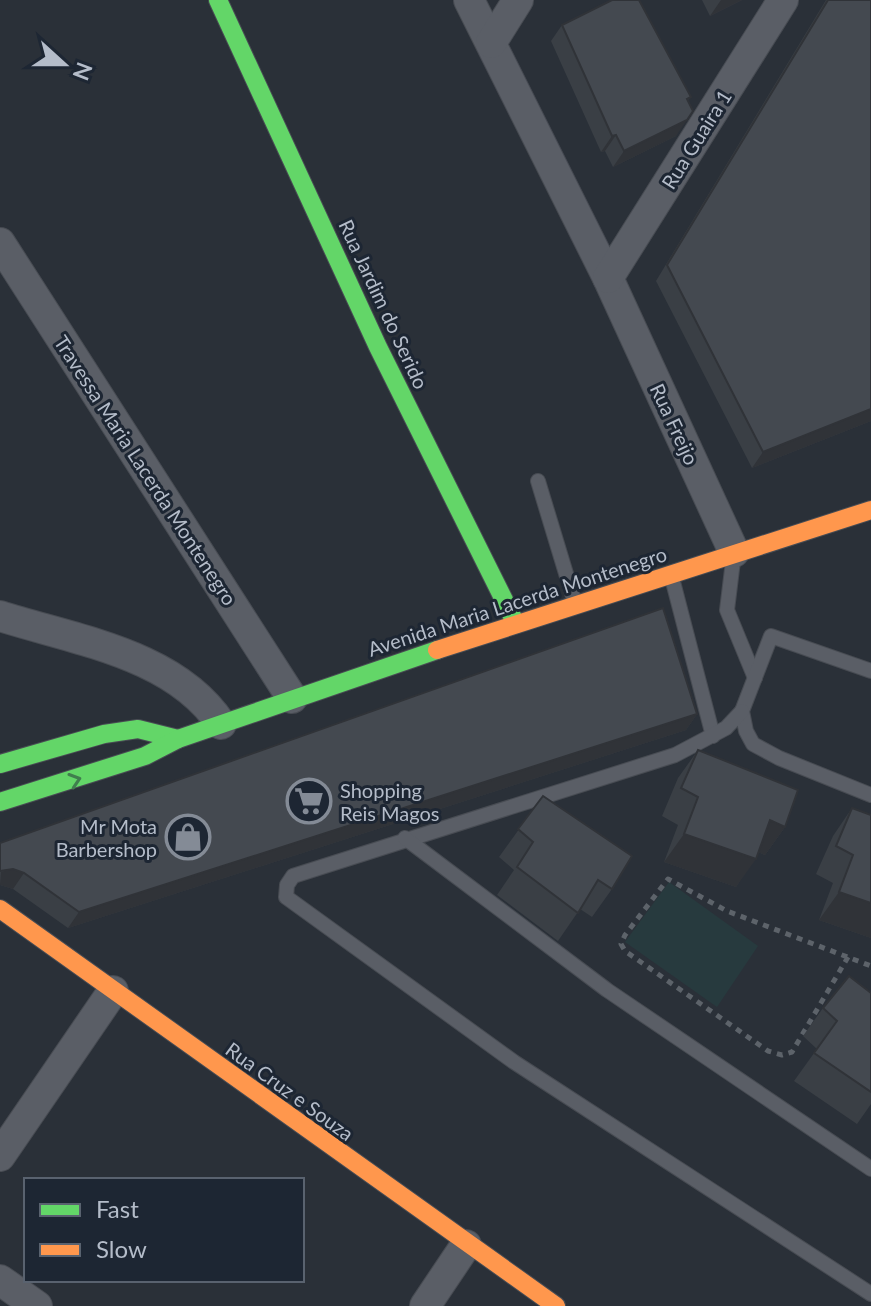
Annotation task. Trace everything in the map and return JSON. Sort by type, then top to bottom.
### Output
[{"type":"street","name":"Rua Jardim do Serido","points":[[218,0],[378,347],[516,624]]},
{"type":"street","name":"Rua Freijo","points":[[469,0],[608,278],[734,552]]},
{"type":"street","points":[[491,43],[518,0]]},
{"type":"street","name":"Rua Guaira 1","points":[[608,278],[783,0]]},
{"type":"street","name":"Travessa Maria Lacerda Montenegro","points":[[0,243],[292,698]]},
{"type":"street","name":"Avenida Maria Lacerda Montenegro","points":[[0,802],[145,756],[178,739],[292,698],[871,510]]},
{"type":"street","points":[[0,616],[146,663],[195,693],[221,724]]},
{"type":"street","points":[[0,764],[104,734],[138,729],[178,739]]},
{"type":"street","name":"Rua Cruz e Souza","points":[[0,909],[466,1245],[556,1306]]},
{"type":"street","points":[[0,1156],[113,991]]},
{"type":"street","points":[[425,1306],[466,1245]]},
{"type":"street","points":[[0,1280],[37,1306]]},
{"type":"lane","points":[[538,481],[576,605]]},
{"type":"lane","points":[[734,552],[727,610],[755,678]]},
{"type":"lane","points":[[671,574],[713,736]]},
{"type":"lane","points":[[871,671],[771,636],[742,711],[713,736],[675,755],[405,838],[293,876],[287,885],[286,897],[514,1062],[871,1294]]},
{"type":"lane","points":[[742,711],[746,731],[753,744],[779,758],[871,795]]},
{"type":"lane","points":[[405,838],[607,990],[871,1169]]},
{"type":"path","points":[[848,957],[792,1052],[782,1055],[768,1051],[625,951],[621,944],[668,879],[727,911],[848,957],[871,966]]},
{"type":"green space","points":[[669,882],[758,946],[717,1007],[625,942]]},
{"type":"building","points":[[612,0],[639,0],[691,97],[687,99],[693,111],[687,120],[624,151],[616,135],[612,136],[562,25]]},
{"type":"building","points":[[828,0],[871,0],[871,409],[763,452],[667,265]]},
{"type":"building","name":"Shopping Reis Magos","points":[[663,608],[697,714],[79,912],[24,873],[13,869],[0,871],[0,843]]},
{"type":"building","points":[[698,750],[798,790],[785,827],[770,820],[756,859],[684,834],[698,797],[681,788]]},
{"type":"building","points":[[543,796],[632,856],[612,889],[598,880],[578,913],[517,867],[533,842],[518,829]]},
{"type":"building","points":[[852,808],[871,815],[871,903],[839,892],[853,855],[836,846]]},
{"type":"building","points":[[849,976],[871,993],[871,1092],[814,1053],[837,1021],[823,1008]]},
{"type":"traffic: fast","points":[[218,0],[378,347],[516,624]]},
{"type":"traffic: fast","points":[[0,802],[145,756],[178,739],[437,650]]},
{"type":"traffic: fast","points":[[0,764],[104,734],[138,729],[178,739]]},
{"type":"traffic: slow","points":[[437,650],[871,510]]},
{"type":"traffic: slow","points":[[0,909],[556,1306]]},
{"type":"place","name":"Shopping Reis Magos","points":[[309,801]]},
{"type":"place","name":"Mr Mota Barbershop","points":[[188,837]]}]
